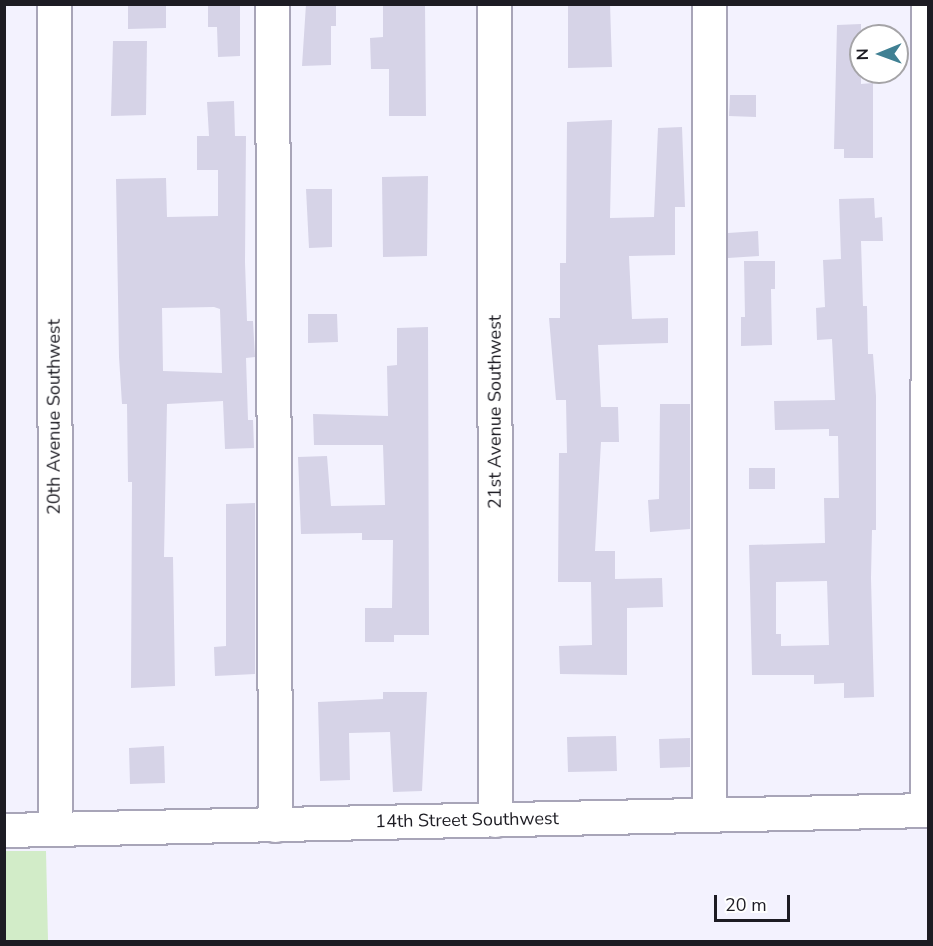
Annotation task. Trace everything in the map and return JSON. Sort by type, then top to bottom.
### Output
[{"type":"street","name":"20th Avenue Southwest","points":[[54,4],[55,829]]},
{"type":"street","points":[[272,4],[275,825]]},
{"type":"street","name":"21st Avenue Southwest","points":[[494,4],[495,820]]},
{"type":"street","points":[[709,4],[709,815]]},
{"type":"street","points":[[928,4],[928,810]]},
{"type":"street","name":"14th Street Southwest","points":[[4,830],[928,810]]},
{"type":"green space","points":[[5,851],[46,851],[48,941],[5,941]]},
{"type":"building","points":[[128,4],[166,4],[166,28],[128,29]]},
{"type":"building","points":[[208,4],[240,4],[240,56],[218,57],[217,27],[208,27]]},
{"type":"building","points":[[306,4],[336,4],[336,26],[331,26],[331,65],[302,66]]},
{"type":"building","points":[[383,4],[425,4],[426,116],[389,116],[389,69],[371,69],[370,38],[383,37]]},
{"type":"building","points":[[568,4],[610,4],[612,67],[568,68]]},
{"type":"building","points":[[849,24],[849,84],[873,84],[873,158],[844,158],[844,149],[834,149],[837,25]]},
{"type":"building","points":[[113,41],[147,41],[146,115],[111,116]]},
{"type":"building","points":[[730,95],[756,95],[756,117],[729,116]]},
{"type":"building","points":[[234,101],[235,136],[246,136],[247,321],[253,321],[255,357],[246,358],[248,420],[253,420],[254,448],[225,449],[223,401],[167,404],[164,557],[173,557],[175,686],[131,688],[132,482],[128,482],[127,404],[122,404],[119,357],[116,179],[166,178],[167,217],[218,216],[218,170],[197,170],[197,136],[209,136],[207,102]],"holes":[[[214,307],[220,309],[222,373],[163,371],[162,308]]]},
{"type":"building","points":[[612,120],[610,218],[654,217],[658,128],[682,127],[685,207],[675,207],[675,255],[629,256],[632,319],[668,318],[668,343],[598,345],[601,407],[618,407],[619,442],[601,442],[595,551],[615,551],[615,579],[662,578],[663,607],[627,608],[627,675],[560,674],[559,646],[592,645],[591,582],[558,582],[559,453],[567,453],[566,400],[556,400],[549,318],[560,318],[560,263],[566,263],[567,122]]},
{"type":"building","points":[[428,176],[427,256],[383,257],[382,177]]},
{"type":"building","points":[[306,189],[332,189],[332,247],[309,248]]},
{"type":"building","points":[[874,198],[875,218],[882,217],[883,241],[861,241],[863,306],[867,306],[868,354],[873,354],[876,396],[876,530],[872,530],[871,578],[874,697],[844,698],[844,683],[814,684],[814,675],[752,675],[749,545],[825,543],[824,498],[839,498],[838,436],[829,436],[829,429],[775,430],[774,401],[835,400],[832,339],[817,340],[816,308],[825,307],[823,260],[841,259],[839,199]],"holes":[[[827,581],[829,645],[781,646],[781,634],[776,634],[776,582]]]},
{"type":"building","points":[[758,231],[759,256],[728,258],[728,233]]},
{"type":"building","points":[[744,261],[775,261],[775,289],[771,289],[772,345],[741,346],[741,317],[745,317]]},
{"type":"building","points":[[308,314],[337,314],[338,342],[308,343]]},
{"type":"building","points":[[428,327],[429,635],[394,635],[394,642],[365,642],[365,608],[392,608],[393,540],[362,540],[362,533],[301,534],[298,457],[327,456],[331,506],[385,505],[383,445],[314,445],[313,414],[388,416],[387,366],[397,365],[397,328]]},
{"type":"building","points":[[660,404],[690,404],[690,529],[650,532],[648,500],[659,499]]},
{"type":"building","points":[[749,468],[775,468],[775,489],[749,489]]},
{"type":"building","points":[[255,503],[255,674],[215,676],[214,647],[226,646],[226,504]]},
{"type":"building","points":[[383,692],[427,692],[422,791],[393,792],[390,732],[349,733],[350,780],[320,781],[318,702],[383,699]]},
{"type":"building","points":[[616,736],[617,771],[568,772],[567,737]]},
{"type":"building","points":[[690,738],[690,767],[660,768],[659,739]]},
{"type":"building","points":[[164,746],[165,783],[130,784],[129,748]]}]
